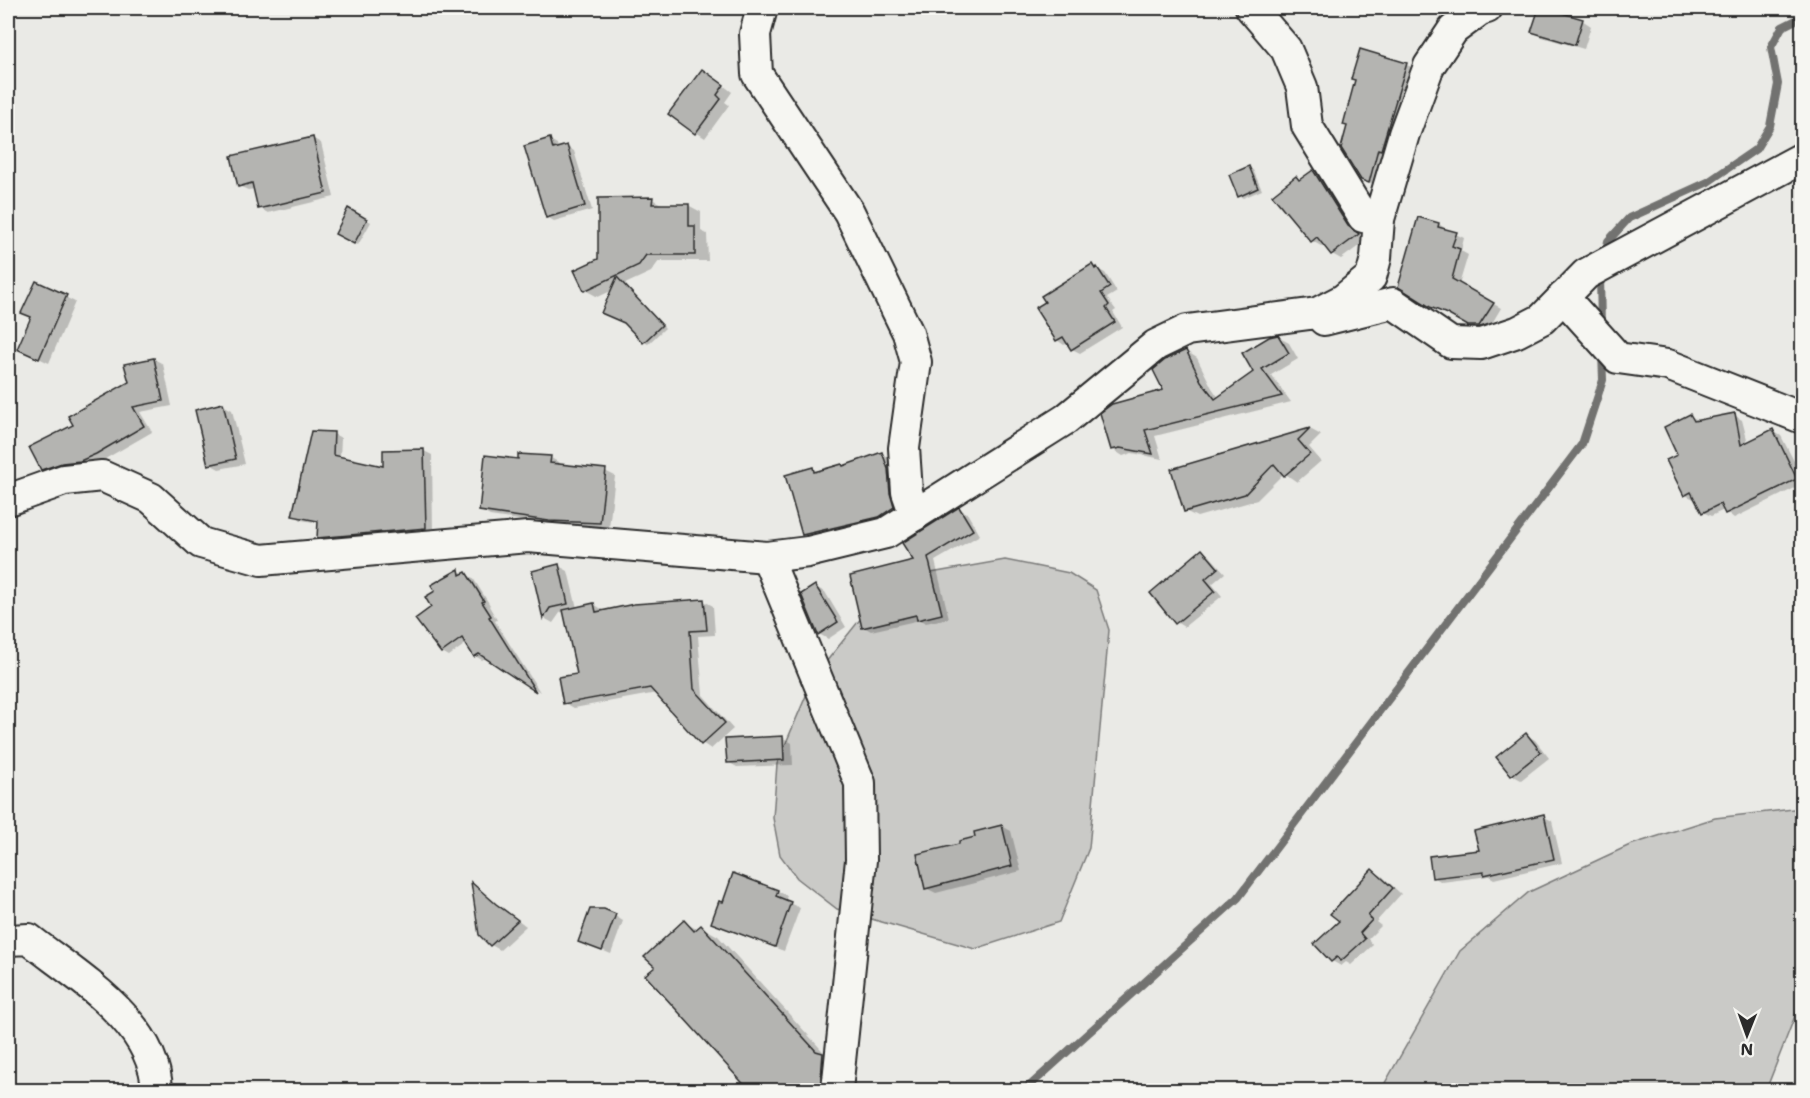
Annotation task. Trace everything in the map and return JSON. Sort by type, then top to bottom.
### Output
[{"type":"street","points":[[762,8],[755,34],[757,74],[849,212],[908,333],[916,362],[904,448],[907,492],[915,515]]},
{"type":"street","points":[[1251,8],[1286,49],[1302,87],[1307,126],[1363,217],[1379,219]]},
{"type":"street","points":[[8,500],[64,480],[102,476],[151,498],[201,543],[261,560],[528,537],[767,557],[808,552],[886,532],[1066,418],[1156,345],[1186,330],[1317,313],[1344,299],[1371,278],[1376,258],[1379,219],[1404,134],[1429,66],[1453,30],[1480,10],[1487,8]]},
{"type":"street","points":[[1317,313],[1318,321],[1392,303],[1451,343],[1481,344],[1517,332],[1542,319],[1586,274],[1803,158]]},
{"type":"street","points":[[1563,297],[1618,358],[1668,365],[1803,418]]},
{"type":"street","points":[[767,557],[860,783],[861,860],[837,1090]]},
{"type":"street","points":[[8,940],[29,939],[121,1013],[150,1056],[157,1077],[157,1090]]},
{"type":"shaded area","points":[[1005,560],[1069,573],[1096,590],[1109,630],[1089,848],[1059,922],[975,949],[837,909],[797,878],[780,855],[773,818],[777,764],[814,677],[878,597],[931,573]]},
{"type":"shaded area","points":[[1802,808],[1802,998],[1766,1090],[1381,1090],[1460,951],[1529,892],[1630,845],[1715,818]]},
{"type":"building","points":[[1539,8],[1583,19],[1575,45],[1531,32]]},
{"type":"building","points":[[1360,49],[1407,63],[1369,183],[1361,180],[1341,148],[1347,126],[1343,125],[1355,80],[1351,79]]},
{"type":"building","points":[[702,69],[724,85],[717,95],[721,99],[695,134],[668,114]]},
{"type":"building","points":[[313,137],[326,193],[258,209],[252,183],[238,187],[231,156]]},
{"type":"building","points":[[550,138],[553,149],[567,145],[585,206],[546,218],[524,146]]},
{"type":"building","points":[[1249,166],[1258,188],[1238,197],[1229,175]]},
{"type":"building","points":[[1313,170],[1348,226],[1359,234],[1331,255],[1317,237],[1311,242],[1272,195],[1296,176],[1299,180]]},
{"type":"building","points":[[653,197],[652,204],[689,204],[689,226],[695,226],[695,255],[646,255],[639,265],[584,291],[574,270],[598,259],[598,198]]},
{"type":"building","points":[[348,208],[367,219],[354,244],[335,234]]},
{"type":"building","points":[[1418,217],[1439,223],[1438,227],[1457,232],[1452,246],[1460,249],[1452,279],[1494,303],[1479,326],[1468,326],[1430,307],[1398,287]]},
{"type":"building","points":[[1092,264],[1095,269],[1097,267],[1110,287],[1101,293],[1109,305],[1106,308],[1115,322],[1071,350],[1063,337],[1056,341],[1035,308],[1045,302],[1041,296]]},
{"type":"building","points":[[617,277],[662,325],[643,343],[624,323],[601,313]]},
{"type":"building","points":[[36,281],[67,295],[39,359],[17,349],[31,317],[21,313]]},
{"type":"building","points":[[1278,335],[1289,353],[1262,369],[1282,396],[1145,430],[1153,454],[1120,448],[1111,450],[1100,413],[1112,404],[1163,390],[1153,370],[1165,360],[1186,350],[1201,381],[1215,399],[1253,372],[1242,353],[1269,337]]},
{"type":"building","points":[[154,358],[163,401],[133,407],[144,426],[80,461],[62,463],[41,470],[29,447],[73,425],[68,416],[129,382],[124,364]]},
{"type":"building","points":[[223,403],[236,459],[208,465],[195,410]]},
{"type":"building","points":[[1735,413],[1741,445],[1773,429],[1797,479],[1725,514],[1720,504],[1702,513],[1691,492],[1684,496],[1666,460],[1677,455],[1664,427],[1690,414],[1694,421]]},
{"type":"building","points":[[1310,428],[1298,440],[1310,454],[1284,476],[1274,464],[1245,494],[1184,512],[1171,469]]},
{"type":"building","points":[[311,431],[334,432],[333,455],[383,466],[383,450],[424,449],[426,528],[317,538],[318,521],[292,516]]},
{"type":"building","points":[[882,452],[888,469],[894,507],[879,517],[802,535],[785,475],[813,467],[814,472],[842,464],[843,466]]},
{"type":"building","points":[[518,454],[551,456],[550,463],[606,469],[600,523],[549,521],[479,511],[485,455],[518,459]]},
{"type":"building","points":[[959,507],[973,530],[928,557],[942,614],[917,620],[916,615],[862,628],[850,576],[913,560],[902,543]]},
{"type":"building","points":[[1202,549],[1218,568],[1205,579],[1215,591],[1175,624],[1150,593]]},
{"type":"building","points":[[559,564],[568,604],[550,608],[543,619],[532,571]]},
{"type":"building","points":[[459,569],[460,575],[466,572],[484,601],[482,602],[491,616],[489,617],[536,692],[479,654],[474,657],[462,638],[441,653],[415,619],[431,607],[425,597],[435,591],[431,585]]},
{"type":"building","points":[[815,585],[838,622],[818,635],[801,594]]},
{"type":"building","points":[[704,599],[707,630],[690,631],[694,689],[725,723],[701,745],[650,688],[563,704],[558,677],[577,674],[563,610],[594,603],[596,612],[634,604]]},
{"type":"building","points":[[1526,733],[1541,752],[1511,776],[1496,757]]},
{"type":"building","points":[[783,736],[784,760],[727,763],[725,739]]},
{"type":"building","points":[[1544,814],[1554,859],[1484,875],[1484,872],[1432,878],[1429,856],[1479,850],[1474,831]]},
{"type":"building","points":[[1002,825],[1012,866],[925,889],[917,854],[959,844],[959,841],[975,837],[974,832]]},
{"type":"building","points":[[1372,869],[1393,888],[1368,916],[1372,920],[1360,933],[1365,939],[1341,961],[1337,957],[1331,962],[1314,944],[1339,921],[1330,914]]},
{"type":"building","points":[[733,873],[778,890],[776,896],[791,902],[775,947],[711,923],[719,901],[723,902]]},
{"type":"building","points":[[471,882],[518,920],[490,946],[479,935]]},
{"type":"building","points":[[590,909],[604,909],[616,914],[602,951],[578,942]]},
{"type":"building","points":[[684,920],[694,931],[701,925],[816,1051],[823,1053],[820,1090],[749,1090],[645,975],[655,967],[644,957]]},
{"type":"waterway","points":[[1605,256],[1608,241],[1629,218],[1708,182],[1756,149],[1770,126],[1778,84],[1771,47],[1782,27],[1802,17]]},
{"type":"waterway","points":[[1600,274],[1601,327]]},
{"type":"waterway","points":[[1025,1090],[1238,898],[1582,444],[1603,380],[1602,352]]}]
